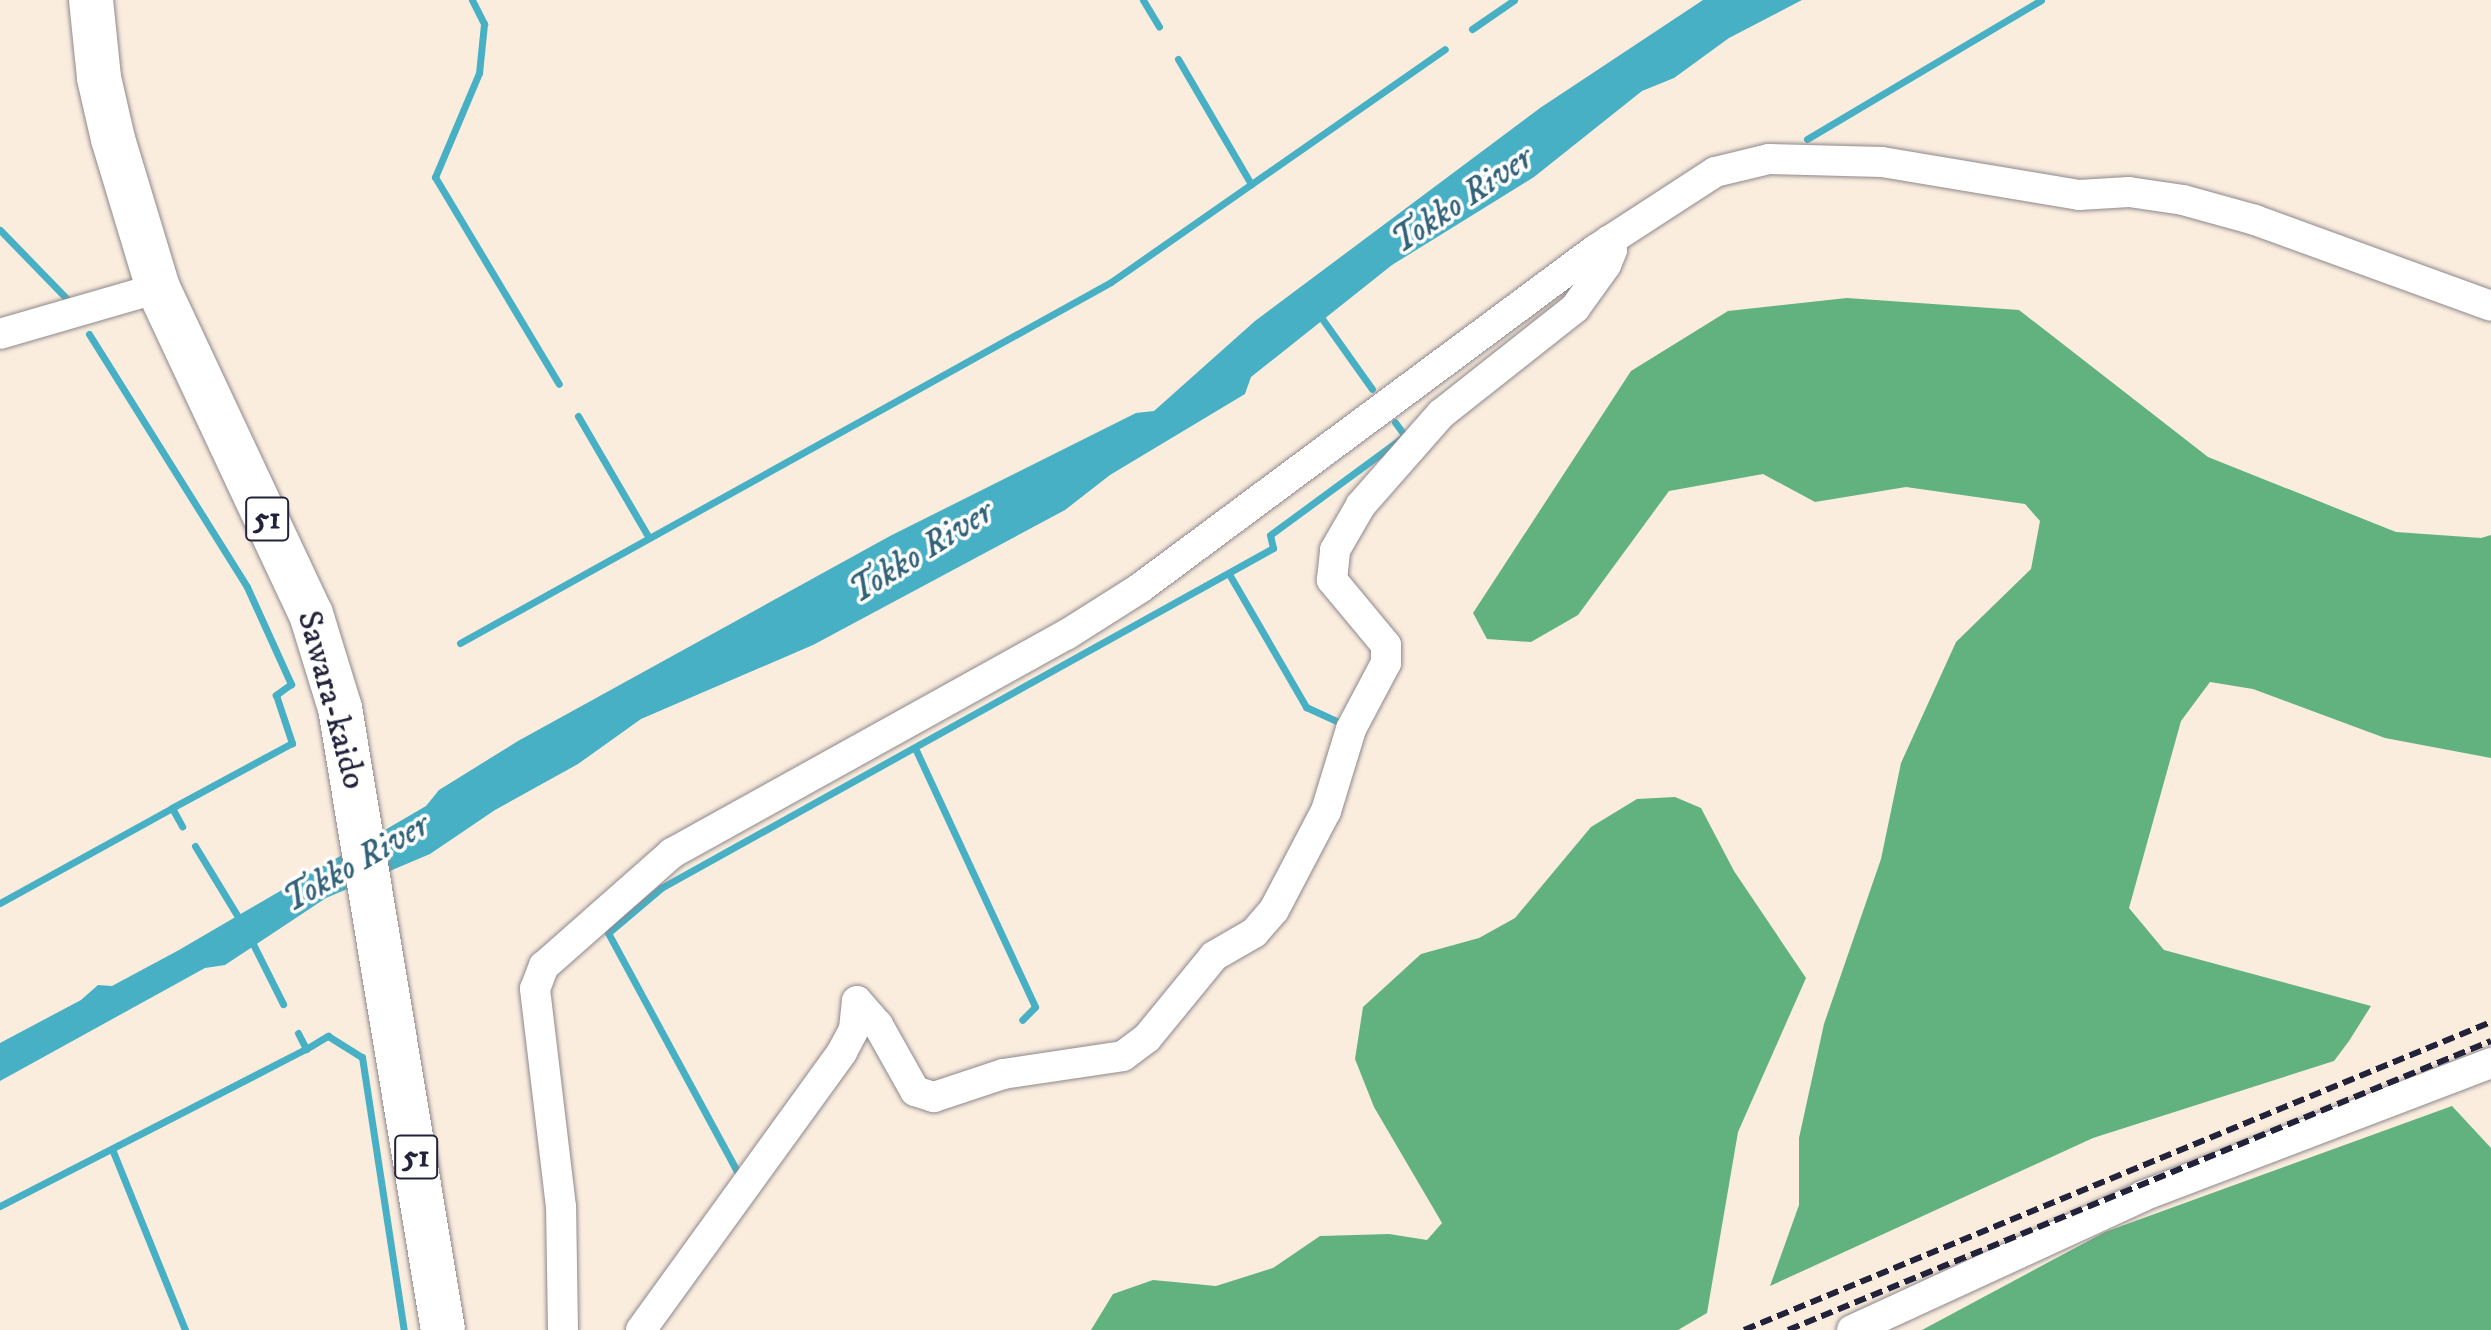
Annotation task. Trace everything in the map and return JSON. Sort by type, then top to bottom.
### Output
[{"type":"highway","name":"51","points":[[91,0],[99,78],[113,139],[158,288]]},
{"type":"highway","name":"Sawara-kaido","points":[[158,288],[311,614],[351,759],[443,1330]]},
{"type":"street","points":[[563,1330],[561,1207],[535,989],[544,966],[672,853],[1066,635],[1140,588],[1609,240],[1689,187],[1734,164],[1813,158],[1882,162],[2079,195],[2129,192],[2183,200],[2268,224],[2491,306]]},
{"type":"street","points":[[641,1330],[842,1052],[854,1029],[857,1001],[878,1025],[915,1091],[934,1097],[1003,1074],[1123,1056],[1147,1038],[1214,956],[1254,933],[1274,910],[1326,811],[1351,729],[1386,663],[1386,645],[1332,580],[1335,550],[1361,505],[1441,414],[1575,308],[1606,265],[1609,240]]},
{"type":"street","points":[[0,334],[158,288]]},
{"type":"street","points":[[1852,1330],[2143,1196],[2491,1063]]},
{"type":"green space","points":[[1847,298],[2019,310],[2208,457],[2396,532],[2481,538],[2491,535],[2491,758],[2385,738],[2253,689],[2210,682],[2181,721],[2129,908],[2164,950],[2371,1006],[2349,1041],[2334,1061],[2093,1138],[1770,1286],[1799,1205],[1799,1138],[1824,1024],[1881,859],[1901,763],[1956,642],[2031,569],[2040,521],[2025,504],[1906,487],[1815,502],[1763,474],[1669,491],[1578,615],[1531,642],[1487,639],[1473,613],[1631,371],[1728,311]]},
{"type":"green space","points":[[1675,797],[1701,808],[1734,871],[1806,978],[1738,1132],[1707,1313],[1678,1330],[1091,1330],[1113,1294],[1153,1280],[1216,1286],[1273,1268],[1320,1236],[1389,1234],[1427,1240],[1442,1223],[1374,1107],[1355,1059],[1363,1007],[1421,954],[1479,938],[1515,918],[1591,827],[1637,799]]},
{"type":"green space","points":[[2452,1106],[2491,1148],[2491,1330],[1922,1330],[2105,1232]]},
{"type":"water","name":"Tokko River","points":[[1703,0],[1802,0],[1729,38],[1674,78],[1642,91],[1534,177],[1392,265],[1251,377],[1245,394],[1110,475],[1065,510],[813,645],[641,719],[578,764],[495,810],[430,854],[326,898],[225,965],[205,968],[0,1081],[0,1043],[81,1000],[98,985],[112,986],[179,950],[426,806],[439,790],[518,741],[890,536],[1136,413],[1154,411],[1255,321],[1540,108]]},
{"type":"waterway","points":[[472,0],[484,24],[479,73],[435,177],[559,384]]},
{"type":"waterway","points":[[1143,0],[1159,27]]},
{"type":"waterway","points":[[1472,29],[1514,0]]},
{"type":"waterway","points":[[1807,139],[2041,0]]},
{"type":"waterway","points":[[460,643],[1111,282],[1445,49]]},
{"type":"waterway","points":[[1178,59],[1251,184]]},
{"type":"waterway","points":[[0,230],[67,299]]},
{"type":"waterway","points":[[1318,313],[1372,389]]},
{"type":"waterway","points":[[89,334],[247,587],[291,684],[276,695],[292,743],[172,808],[182,826]]},
{"type":"waterway","points":[[578,416],[649,538]]},
{"type":"waterway","points":[[739,1175],[608,933],[661,888],[1273,548],[1270,535],[1405,436],[1395,422]]},
{"type":"waterway","points":[[1229,574],[1306,707],[1343,724]]},
{"type":"waterway","points":[[915,748],[1035,1007],[1022,1020]]},
{"type":"waterway","points":[[0,903],[172,808]]},
{"type":"waterway","points":[[195,846],[240,920]]},
{"type":"waterway","points":[[250,938],[283,1004]]},
{"type":"waterway","points":[[298,1033],[306,1049],[328,1036],[362,1057],[404,1330]]},
{"type":"waterway","points":[[0,1206],[306,1049]]},
{"type":"waterway","points":[[112,1149],[185,1330]]},
{"type":"railway","points":[[1744,1330],[2491,1022]]},
{"type":"railway","points":[[1788,1330],[2491,1041]]}]
